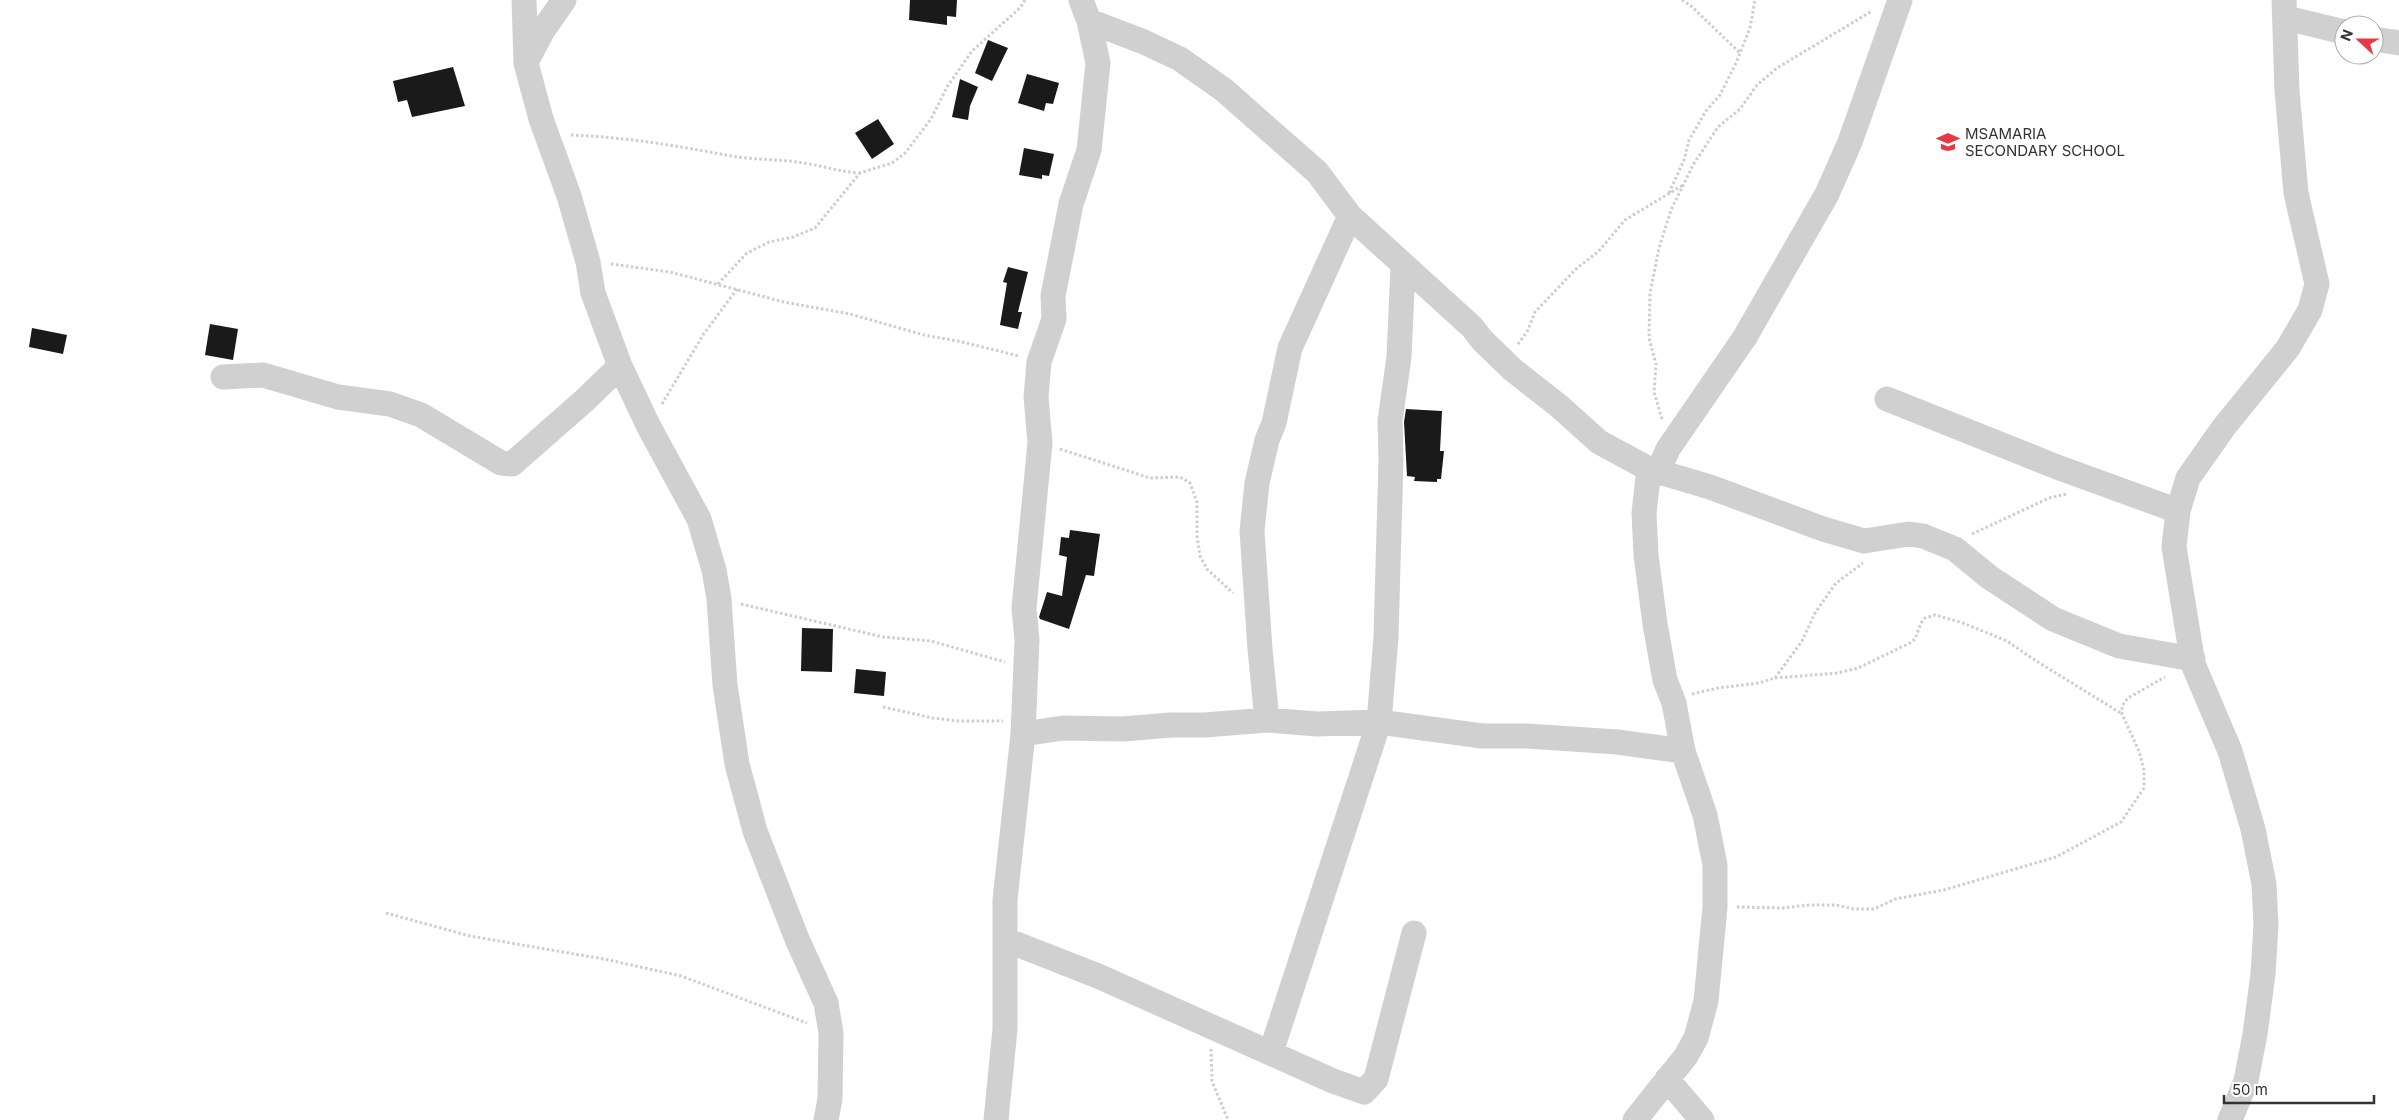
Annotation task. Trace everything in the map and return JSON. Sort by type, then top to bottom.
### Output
[{"type":"street","points":[[524,0],[526,63],[548,138],[569,196],[588,262],[593,293],[620,366],[648,427],[699,519],[714,570],[719,599],[725,685],[736,764],[755,831],[797,939],[826,1003],[831,1033],[830,1099],[826,1120]]},
{"type":"street","points":[[526,63],[543,30],[564,0]]},
{"type":"street","points":[[1635,1120],[1686,1056],[1696,1038],[1706,1001],[1715,907],[1715,864],[1706,815],[1683,751],[1674,703],[1665,680],[1646,555],[1644,513],[1654,471],[1745,337],[1827,194],[1850,142],[1900,0]]},
{"type":"street","points":[[2230,1120],[2246,1081],[2263,974],[2266,925],[2264,884],[2253,829],[2230,750],[2193,662],[2174,547],[2178,511],[2188,478],[2224,428],[2288,348],[2310,310],[2317,284],[2296,192],[2287,91],[2285,9],[2334,28]]},
{"type":"street","points":[[1085,11],[1180,59],[1224,90],[1317,172],[1350,216],[1403,267],[1472,327],[1482,340],[1505,362],[1599,442],[1654,471],[1710,487],[1823,529],[1864,541],[1909,534],[1938,541],[1955,549],[1989,577],[2061,623],[2120,646],[2193,662]]},
{"type":"street","points":[[996,1120],[1005,1029],[1005,900],[1023,728],[1027,640],[1024,608],[1040,443],[1036,397],[1039,362],[1054,319],[1053,296],[1071,204],[1089,150],[1098,64],[1085,11]]},
{"type":"street","points":[[2384,41],[2399,43]]},
{"type":"street","points":[[1267,720],[1259,642],[1252,531],[1257,483],[1267,440],[1274,422],[1290,348],[1350,216]]},
{"type":"street","points":[[1271,1052],[1379,722],[1386,628],[1391,460],[1390,421],[1400,357],[1403,267]]},
{"type":"street","points":[[224,377],[263,375],[338,396],[390,404],[421,415],[501,463],[512,464],[585,400],[620,366]]},
{"type":"street","points":[[1887,399],[2178,511]]},
{"type":"street","points":[[1023,728],[1122,730],[1171,725],[1214,725],[1267,720],[1317,724],[1379,722],[1482,736],[1527,736],[1617,742],[1683,751]]},
{"type":"street","points":[[1006,940],[1098,976],[1212,1028],[1364,1092],[1369,1089],[1376,1079],[1414,933]]},
{"type":"street","points":[[1667,1080],[1702,1120]]},
{"type":"path","points":[[548,138],[570,135],[602,136],[703,149],[732,156],[805,163],[837,172],[860,173],[892,164],[905,153],[931,120],[946,87],[972,51],[1020,8],[1025,0]]},
{"type":"path","points":[[1682,0],[1690,5],[1740,54]]},
{"type":"path","points":[[1669,193],[1684,160],[1689,140],[1706,112],[1720,95],[1740,54],[1750,28],[1756,0]]},
{"type":"path","points":[[1668,449],[1662,414],[1654,392],[1656,364],[1649,338],[1650,293],[1659,248],[1671,210],[1693,164],[1718,127],[1740,109],[1757,85],[1777,68],[1874,10]]},
{"type":"path","points":[[718,284],[747,253],[769,242],[794,237],[815,228],[860,173]]},
{"type":"path","points":[[1505,362],[1527,332],[1535,312],[1541,304],[1577,268],[1598,252],[1625,220],[1684,184]]},
{"type":"path","points":[[588,262],[670,272],[784,302],[850,314],[924,335],[958,341],[1039,362]]},
{"type":"path","points":[[648,427],[703,335],[737,289]]},
{"type":"path","points":[[1040,443],[1150,478],[1180,477],[1190,483],[1197,502],[1197,536],[1200,556],[1207,569],[1237,598]]},
{"type":"path","points":[[1938,541],[1972,534],[2049,498],[2065,495],[2100,482]]},
{"type":"path","points":[[1774,678],[1802,641],[1815,613],[1836,583],[1866,561]]},
{"type":"path","points":[[719,599],[883,637],[931,641],[987,656],[1026,670]]},
{"type":"path","points":[[1674,703],[1682,696],[1718,688],[1759,683],[1774,678],[1838,673],[1858,668],[1910,643],[1915,639],[1925,618],[1935,615],[1963,623],[2007,641],[2122,714]]},
{"type":"path","points":[[1715,907],[1782,908],[1827,905],[1854,909],[1874,909],[1895,899],[1944,890],[2056,857],[2121,822],[2144,788],[2144,770],[2139,751],[2122,714],[2122,706],[2128,698],[2152,683],[2193,662]]},
{"type":"path","points":[[882,707],[942,719],[1023,728]]},
{"type":"path","points":[[386,913],[470,936],[604,959],[681,976],[831,1033]]},
{"type":"path","points":[[1212,1028],[1212,1081],[1228,1120]]},
{"type":"building","points":[[910,0],[957,0],[956,17],[947,16],[947,25],[909,20]]},
{"type":"building","points":[[988,40],[1008,48],[992,81],[975,73]]},
{"type":"building","points":[[453,67],[465,106],[412,117],[407,100],[398,102],[393,81]]},
{"type":"building","points":[[1027,74],[1059,83],[1053,104],[1046,103],[1044,111],[1018,103]]},
{"type":"building","points":[[960,79],[978,87],[970,106],[968,120],[952,117]]},
{"type":"building","points":[[878,119],[894,144],[872,159],[855,133]]},
{"type":"building","points":[[1024,148],[1054,154],[1049,176],[1042,175],[1042,179],[1019,175]]},
{"type":"building","points":[[1008,267],[1028,272],[1018,312],[1022,312],[1018,329],[1000,325],[1007,283],[1003,282]]},
{"type":"building","points":[[210,324],[238,329],[233,360],[205,355]]},
{"type":"building","points":[[32,328],[67,335],[63,354],[29,347]]},
{"type":"building","points":[[1406,409],[1442,411],[1440,451],[1444,451],[1441,479],[1437,479],[1437,482],[1414,481],[1415,477],[1407,476],[1404,422]]},
{"type":"building","points":[[1070,530],[1100,534],[1094,576],[1086,575],[1069,629],[1039,617],[1047,592],[1062,596],[1067,557],[1059,555],[1061,537],[1069,538]]},
{"type":"building","points":[[802,628],[833,629],[832,672],[801,671]]},
{"type":"building","points":[[856,669],[886,672],[884,696],[854,693]]},
{"type":"place","name":"MSAMARIA SECONDARY SCHOOL","points":[[1948,142]]}]
